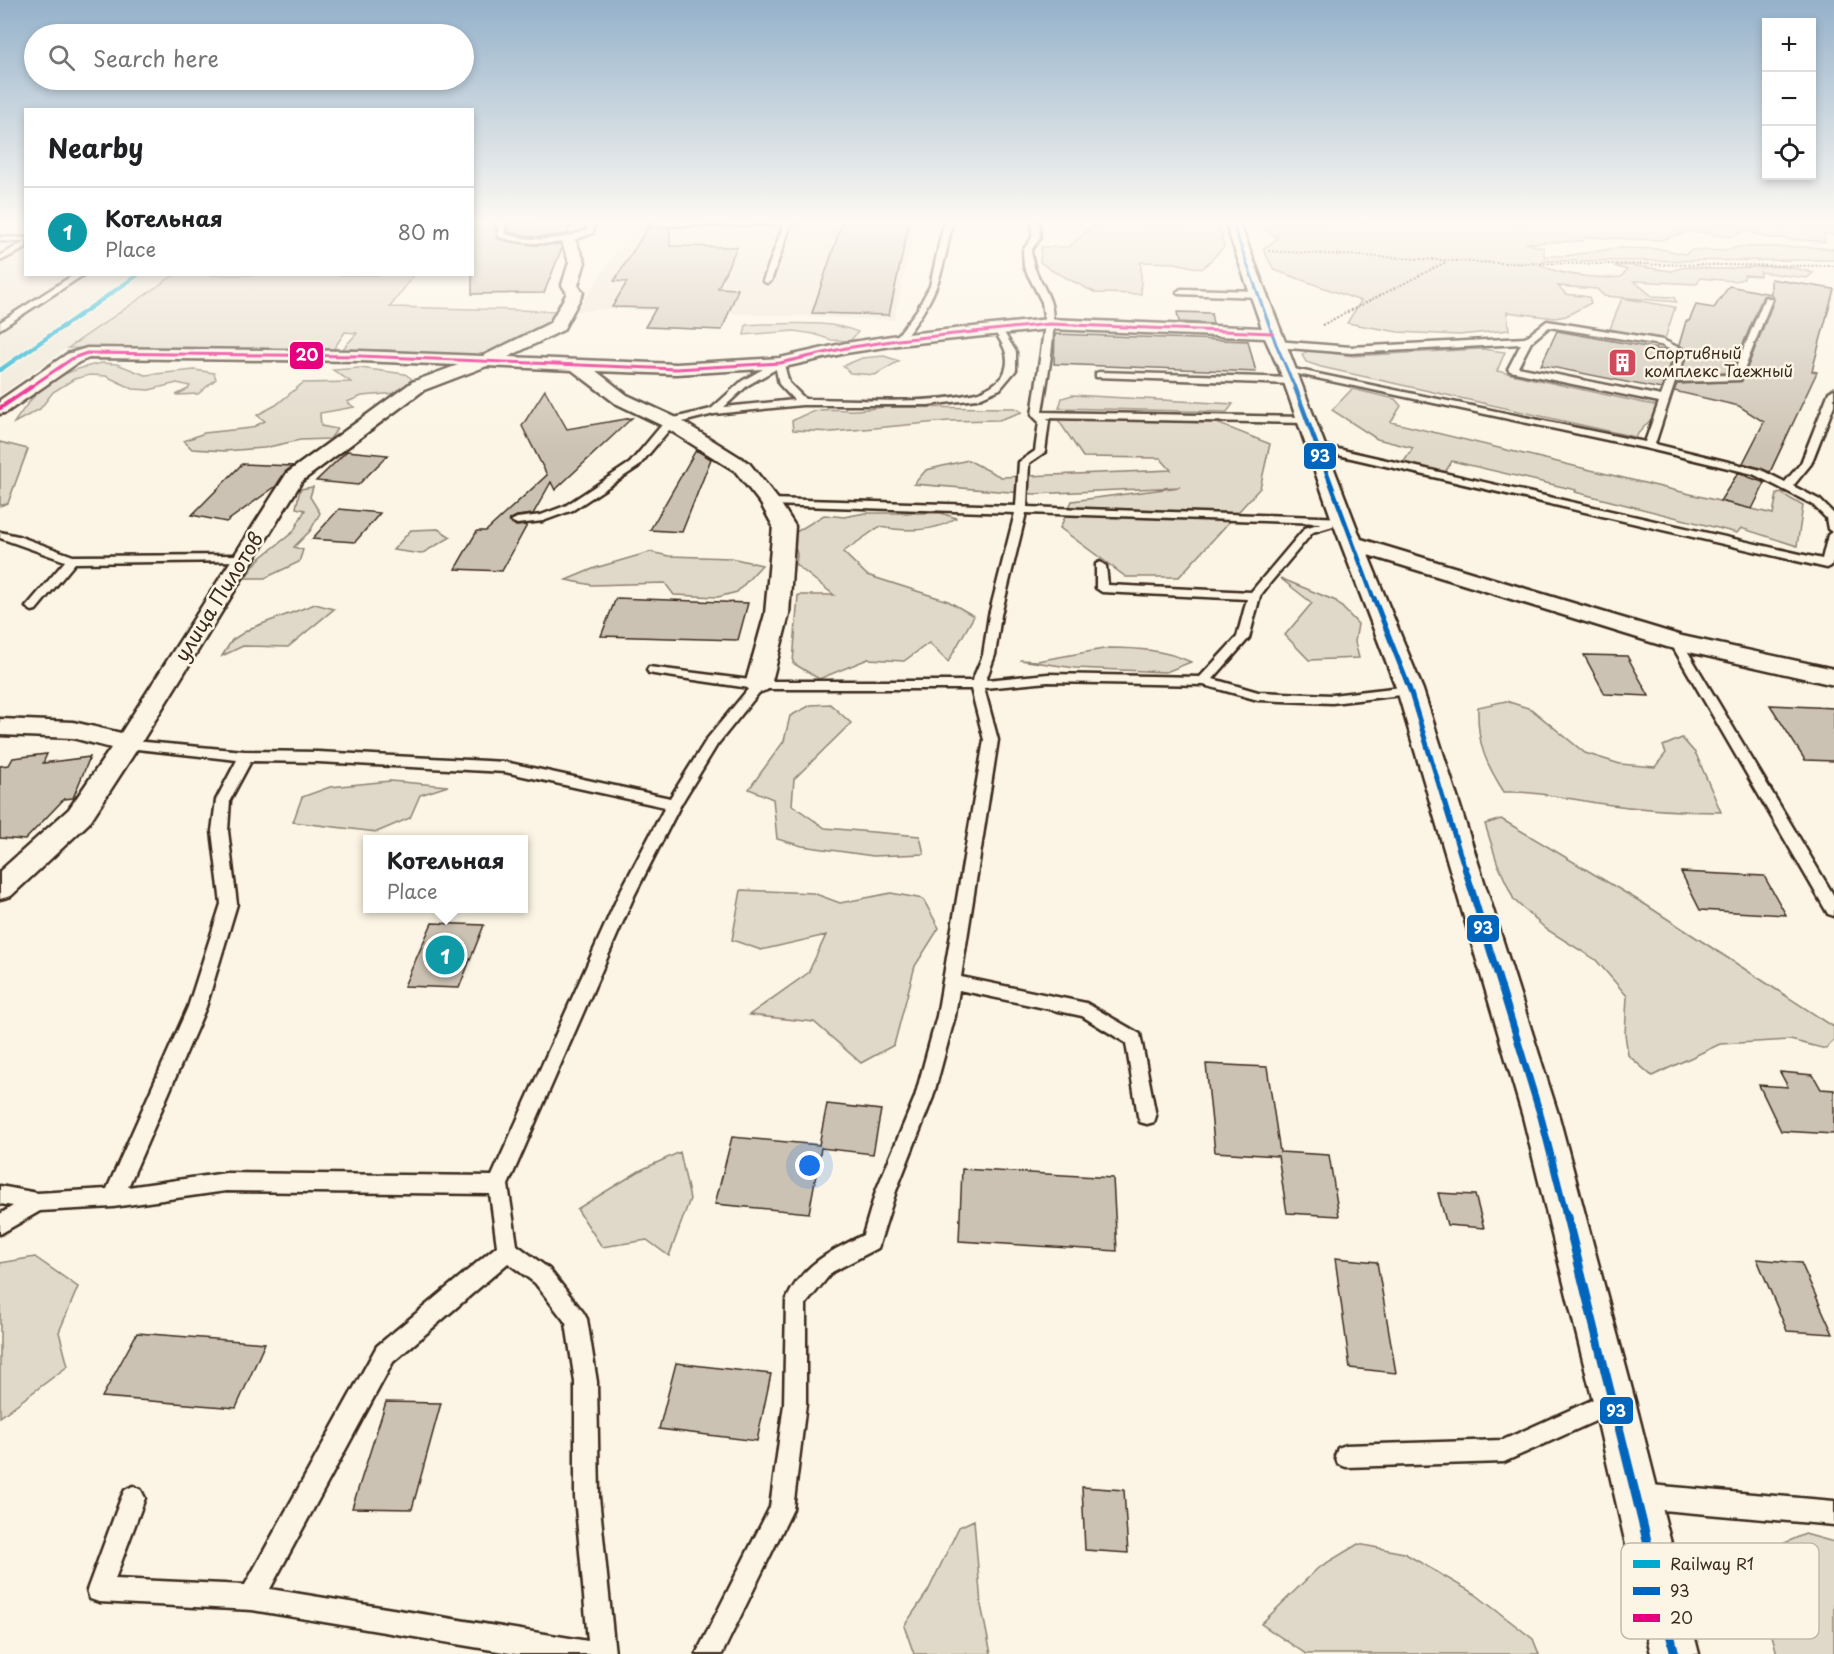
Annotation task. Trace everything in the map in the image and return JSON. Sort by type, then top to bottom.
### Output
[{"type":"street","name":"улица Пилотов","points":[[0,888],[79,816],[128,743],[294,477],[418,386],[486,361],[557,326],[572,299]]},
{"type":"street","points":[[1261,299],[1410,690],[1541,1117],[1648,1543]]},
{"type":"street","name":"улица Пилотов","points":[[486,361],[676,369],[780,363],[846,348],[898,340],[1049,324],[1274,338]]},
{"type":"street","points":[[0,408],[74,358],[87,353],[360,356],[486,361]]},
{"type":"street","points":[[577,365],[621,399],[670,422],[742,467],[770,502],[784,526],[777,614],[758,685]]},
{"type":"street","points":[[1348,532],[1676,642],[1834,677]]},
{"type":"street","points":[[0,727],[73,730],[128,743]]},
{"type":"street","points":[[1671,1639],[1675,1654]]},
{"type":"lane","points":[[0,326],[42,299]]},
{"type":"lane","points":[[898,340],[928,299]]},
{"type":"lane","points":[[1037,415],[1049,324],[1045,299]]},
{"type":"lane","points":[[1670,379],[1737,378],[1768,299]]},
{"type":"lane","points":[[1649,446],[1664,400],[1670,379],[1682,352],[1663,343],[1546,324],[1527,341],[1513,369],[1664,400]]},
{"type":"lane","points":[[517,521],[543,518],[569,508],[634,465],[670,422],[714,411],[802,402],[928,402],[974,397],[997,387],[1011,370],[1011,352],[998,330]]},
{"type":"lane","points":[[1274,338],[1351,350],[1527,341]]},
{"type":"lane","points":[[714,411],[745,383],[780,363],[784,384],[802,402]]},
{"type":"lane","points":[[1099,375],[1291,376],[1649,446],[1757,472],[1816,502],[1833,521]]},
{"type":"lane","points":[[1787,486],[1806,464],[1834,392]]},
{"type":"lane","points":[[1037,415],[1306,420]]},
{"type":"lane","points":[[709,1654],[781,1509],[795,1404],[796,1301],[825,1266],[871,1241],[886,1191],[924,1097],[946,1016],[991,740],[977,685],[989,655],[995,615],[1021,510],[1024,462],[1040,452],[1044,421],[1037,415]]},
{"type":"lane","points":[[1316,447],[1827,564],[1834,535]]},
{"type":"lane","points":[[770,502],[1021,510],[1348,532]]},
{"type":"lane","points":[[1204,681],[1243,638],[1254,596],[1309,530],[1348,532]]},
{"type":"lane","points":[[0,535],[72,560],[243,558]]},
{"type":"lane","points":[[32,607],[72,560]]},
{"type":"lane","points":[[1100,566],[1102,588],[1254,596]]},
{"type":"lane","points":[[1676,642],[1834,910]]},
{"type":"lane","points":[[654,670],[758,685],[977,685],[1048,678],[1204,681],[1258,696],[1332,699],[1410,690]]},
{"type":"lane","points":[[602,1654],[586,1497],[586,1382],[576,1319],[542,1276],[508,1250],[498,1185],[627,894],[674,804],[712,742],[758,685]]},
{"type":"lane","points":[[128,743],[246,756],[505,767],[674,804]]},
{"type":"lane","points":[[113,1198],[197,1007],[229,904],[220,831],[222,810],[224,800],[246,756]]},
{"type":"lane","points":[[952,982],[1086,1010],[1134,1039],[1147,1116]]},
{"type":"lane","points":[[0,1195],[37,1202],[113,1198],[226,1182],[498,1185]]},
{"type":"lane","points":[[0,1225],[37,1202]]},
{"type":"lane","points":[[252,1598],[385,1354],[508,1250]]},
{"type":"lane","points":[[1346,1456],[1504,1450],[1614,1401]]},
{"type":"lane","points":[[1636,1495],[1834,1513]]},
{"type":"lane","points":[[133,1498],[99,1590],[252,1598],[592,1654]]},
{"type":"path","points":[[1274,338],[1304,333],[1372,299]]},
{"type":"shaded area","points":[[0,299],[137,299],[0,395]]},
{"type":"shaded area","points":[[139,299],[396,299],[390,307],[556,311],[547,326],[514,343],[475,357],[388,350],[342,350],[357,333],[345,332],[333,350],[68,348]]},
{"type":"shaded area","points":[[585,299],[899,299],[894,320],[610,309],[577,311]]},
{"type":"shaded area","points":[[1356,299],[1590,299],[1591,303],[1566,316],[1555,318],[1507,312],[1509,330],[1459,335],[1398,332],[1347,323],[1361,301]]},
{"type":"shaded area","points":[[1622,299],[1675,307],[1665,339],[1610,329]]},
{"type":"shaded area","points":[[1642,299],[1675,299],[1676,302]]},
{"type":"shaded area","points":[[823,324],[858,332],[850,341],[831,340],[814,334],[794,331],[744,335],[746,325]]},
{"type":"shaded area","points":[[1482,349],[1505,352],[1497,371],[1662,407],[1635,437],[1321,367],[1306,362],[1302,355],[1309,350],[1353,356]]},
{"type":"shaded area","points":[[884,356],[899,361],[875,375],[850,373],[843,366],[862,358]]},
{"type":"shaded area","points":[[102,363],[117,364],[145,375],[195,370],[214,373],[216,379],[198,394],[176,395],[190,386],[177,383],[149,390],[133,389],[106,376],[90,375],[74,379],[53,392],[40,409],[14,423],[32,398],[50,382],[73,371]]},
{"type":"shaded area","points":[[360,368],[405,374],[412,379],[397,393],[362,396],[347,402],[354,407],[320,413],[321,426],[337,429],[330,439],[300,440],[264,448],[225,451],[192,449],[184,441],[204,433],[251,428],[265,421],[257,415],[276,405],[303,383],[351,382],[333,370]]},
{"type":"shaded area","points":[[1352,389],[1395,399],[1401,406],[1391,422],[1773,514],[1777,494],[1781,493],[1803,506],[1797,546],[1741,528],[1737,533],[1575,492],[1576,490],[1452,461],[1443,476],[1401,466],[1413,448],[1377,439],[1332,410]]},
{"type":"shaded area","points":[[1072,395],[1233,404],[1227,412],[1059,408],[1062,398]]},
{"type":"shaded area","points":[[885,407],[1015,408],[1022,412],[999,420],[949,421],[832,432],[793,430],[792,421],[813,412]]},
{"type":"shaded area","points":[[1057,418],[1217,423],[1270,444],[1260,488],[1179,577],[1126,577],[1060,528],[1072,501],[1180,487],[1034,494],[914,484],[926,470],[968,460],[1001,477],[1171,470],[1160,458],[1083,457]]},
{"type":"shaded area","points":[[0,442],[28,449],[8,503],[0,506]]},
{"type":"shaded area","points":[[313,487],[310,497],[320,513],[310,531],[294,547],[303,550],[299,562],[265,578],[245,578],[258,560],[293,532],[305,510],[296,508],[300,489]]},
{"type":"shaded area","points":[[865,513],[941,513],[956,518],[938,526],[919,530],[879,527],[843,552],[867,575],[948,601],[974,616],[948,662],[929,643],[904,661],[868,659],[819,679],[793,663],[798,595],[834,595],[796,565],[797,554],[791,535],[824,515],[844,517]]},
{"type":"shaded area","points":[[438,529],[451,537],[421,554],[393,550],[411,530]]},
{"type":"shaded area","points":[[650,552],[669,556],[731,558],[762,565],[737,592],[718,597],[674,595],[665,583],[592,585],[566,580],[595,568]]},
{"type":"shaded area","points":[[1280,578],[1336,601],[1358,624],[1355,642],[1359,658],[1309,660],[1285,635],[1312,603]]},
{"type":"shaded area","points":[[315,604],[334,609],[288,647],[243,646],[222,656],[232,640],[251,628]]},
{"type":"shaded area","points":[[1109,648],[1151,650],[1191,662],[1166,672],[1075,668],[1020,660],[1037,661]]},
{"type":"shaded area","points":[[1506,701],[1531,709],[1585,753],[1620,764],[1655,767],[1666,753],[1663,746],[1682,738],[1696,754],[1721,812],[1643,808],[1539,794],[1504,792],[1483,752],[1478,707]]},
{"type":"shaded area","points":[[830,704],[851,723],[794,779],[792,805],[825,828],[920,836],[924,854],[873,856],[802,846],[777,839],[773,799],[749,789],[784,741],[790,716],[811,705]]},
{"type":"shaded area","points":[[390,781],[448,786],[420,795],[410,818],[377,832],[293,822],[302,797],[330,787]]},
{"type":"shaded area","points":[[1501,819],[1646,905],[1834,1027],[1834,1040],[1826,1049],[1790,1040],[1720,1044],[1652,1076],[1628,1055],[1625,1034],[1627,996],[1596,960],[1546,929],[1514,900],[1497,862],[1485,824]]},
{"type":"shaded area","points":[[741,890],[813,893],[840,903],[891,893],[923,899],[939,928],[915,966],[894,1045],[861,1063],[814,1022],[749,1015],[808,973],[826,935],[761,950],[732,940]]},
{"type":"shaded area","points":[[680,1152],[690,1199],[669,1256],[647,1240],[602,1247],[577,1209],[641,1170]]},
{"type":"shaded area","points":[[35,1257],[78,1287],[59,1332],[68,1366],[0,1417],[0,1263]]},
{"type":"shaded area","points":[[974,1520],[981,1605],[991,1654],[914,1654],[904,1626],[928,1591],[959,1527]]},
{"type":"shaded area","points":[[1805,1534],[1834,1542],[1834,1654],[1777,1654],[1773,1639],[1819,1639],[1819,1543],[1785,1543]]},
{"type":"shaded area","points":[[1358,1544],[1404,1553],[1475,1594],[1533,1639],[1539,1654],[1306,1654],[1261,1624],[1318,1568]]},
{"type":"building","points":[[617,299],[734,299],[722,330],[645,327],[656,308],[612,307]]},
{"type":"building","points":[[817,299],[892,299],[889,315],[812,313]]},
{"type":"building","points":[[1720,299],[1762,299],[1731,373],[1680,374],[1689,351],[1679,345],[1686,321],[1689,321],[1696,305],[1714,308]]},
{"type":"building","points":[[1831,299],[1812,371],[1817,372],[1770,472],[1743,463],[1764,422],[1739,406],[1674,391],[1677,384],[1742,381],[1774,300]]},
{"type":"building","points":[[1177,312],[1211,313],[1213,324],[1179,322]]},
{"type":"building","name":"Спортивный комплекс Таежный","points":[[1557,331],[1669,351],[1674,354],[1661,389],[1541,365]]},
{"type":"building","points":[[1055,334],[1248,341],[1256,372],[1054,364]]},
{"type":"building","points":[[545,390],[567,429],[632,418],[555,490],[551,482],[533,514],[517,516],[509,520],[516,526],[527,525],[502,571],[455,569],[477,531],[486,531],[547,475],[522,426]]},
{"type":"building","points":[[696,450],[711,459],[682,532],[650,530]]},
{"type":"building","points":[[347,451],[388,455],[358,485],[316,481]]},
{"type":"building","points":[[242,464],[293,466],[285,472],[276,486],[226,522],[192,515]]},
{"type":"building","points":[[1738,473],[1765,483],[1752,509],[1720,501]]},
{"type":"building","points":[[339,509],[380,513],[355,542],[312,539]]},
{"type":"building","points":[[616,598],[748,603],[738,640],[601,636]]},
{"type":"building","points":[[1584,655],[1627,656],[1649,696],[1605,694]]},
{"type":"building","points":[[1770,705],[1834,708],[1834,761],[1805,760]]},
{"type":"building","points":[[47,754],[43,763],[90,757],[73,798],[64,799],[25,840],[0,838],[0,766],[9,765],[13,758]]},
{"type":"building","points":[[1681,872],[1764,876],[1786,915],[1700,910]]},
{"type":"building","points":[[432,923],[484,925],[459,988],[404,986]]},
{"type":"building","points":[[1206,1064],[1267,1067],[1280,1152],[1329,1155],[1339,1216],[1287,1213],[1278,1156],[1215,1152]]},
{"type":"building","points":[[1780,1072],[1813,1075],[1821,1089],[1834,1090],[1834,1134],[1781,1131],[1759,1085],[1788,1087]]},
{"type":"building","points":[[827,1104],[881,1110],[873,1154],[821,1148],[809,1213],[715,1204],[732,1137],[819,1145]]},
{"type":"building","points":[[962,1169],[1113,1178],[1117,1251],[959,1241]]},
{"type":"building","points":[[1438,1193],[1475,1195],[1484,1228],[1447,1225]]},
{"type":"building","points":[[1335,1258],[1377,1262],[1396,1373],[1350,1368]]},
{"type":"building","points":[[1757,1259],[1801,1263],[1833,1334],[1787,1331]]},
{"type":"building","points":[[137,1333],[265,1343],[236,1408],[102,1397]]},
{"type":"building","points":[[676,1363],[771,1374],[757,1441],[659,1429]]},
{"type":"building","points":[[386,1402],[441,1403],[412,1509],[352,1508]]},
{"type":"building","points":[[1082,1487],[1124,1490],[1128,1553],[1085,1550]]},
{"type":"rail line","name":"R1","points":[[0,370],[103,299]]},
{"type":"transit line","name":"93","points":[[1260,299],[1410,690],[1541,1117],[1648,1543]]},
{"type":"transit line","name":"20","points":[[0,408],[73,358],[87,353],[360,356],[676,369],[780,363],[846,348],[898,340],[1049,324],[1272,333]]},
{"type":"transit line","name":"93","points":[[1671,1639],[1675,1654]]},
{"type":"place","name":"Спортивный комплекс Таежный","points":[[1623,362]]},
{"type":"place","name":"Котельная","points":[[445,955]]}]
